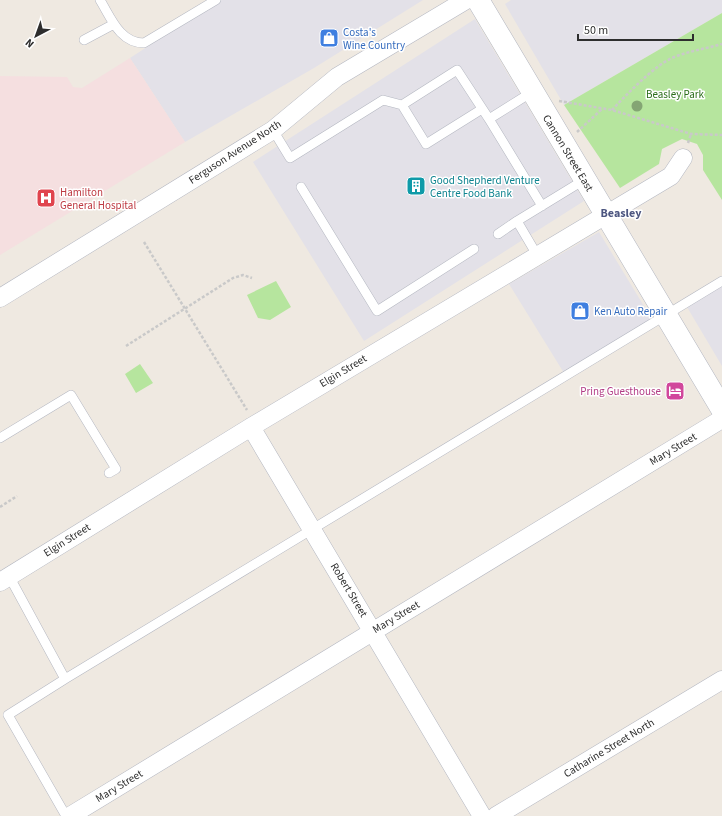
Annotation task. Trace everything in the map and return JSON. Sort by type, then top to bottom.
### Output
[{"type":"main road","name":"Cannon Street East","points":[[478,0],[535,98],[722,409]]},
{"type":"street","name":"Ferguson Avenue North","points":[[0,298],[273,130],[337,77],[466,0]]},
{"type":"street","name":"Elgin Street","points":[[4,579],[251,427],[670,176],[683,158]]},
{"type":"street","name":"Mary Street","points":[[70,816],[722,419]]},
{"type":"street","name":"Robert Street","points":[[251,427],[482,816]]},
{"type":"street","name":"Catharine Street North","points":[[496,816],[722,680]]},
{"type":"lane","points":[[100,0],[114,24],[127,40],[136,43],[144,43],[216,0]]},
{"type":"lane","points":[[84,40],[114,24]]},
{"type":"lane","points":[[402,105],[458,70],[542,206]]},
{"type":"lane","points":[[489,119],[535,98]]},
{"type":"lane","points":[[273,130],[290,158],[383,100],[402,105],[426,144],[482,109]]},
{"type":"lane","points":[[498,234],[584,180]]},
{"type":"lane","points":[[300,187],[377,311],[474,249]]},
{"type":"lane","points":[[517,222],[537,255]]},
{"type":"lane","points":[[66,816],[8,715],[722,281]]},
{"type":"lane","points":[[0,438],[71,395],[116,469],[109,473]]},
{"type":"lane","points":[[4,579],[65,679]]},
{"type":"path","points":[[612,110],[651,74],[670,59],[695,50],[722,44]]},
{"type":"path","points":[[535,98],[565,101],[612,110],[691,134],[722,135]]},
{"type":"path","points":[[563,144],[603,109]]},
{"type":"path","points":[[144,242],[250,416],[251,427]]},
{"type":"path","points":[[126,346],[233,278],[243,275],[252,278]]},
{"type":"path","points":[[0,507],[17,496]]},
{"type":"shaded area","points":[[219,0],[423,0],[314,68],[185,142],[130,58]]},
{"type":"shaded area","points":[[511,0],[722,0],[722,13],[564,105],[505,4]]},
{"type":"shaded area","points":[[475,19],[584,201],[364,341],[253,162]]},
{"type":"shaded area","name":"Hamilton General Hospital","points":[[130,58],[185,142],[0,255],[0,76],[67,77],[73,87],[82,88]]},
{"type":"shaded area","name":"Ken Auto Repair","points":[[599,232],[653,321],[564,373],[509,284]]},
{"type":"shaded area","points":[[722,277],[722,366],[684,302]]},
{"type":"green space","name":"Beasley Park","points":[[722,13],[722,200],[703,170],[703,155],[697,144],[682,139],[662,149],[659,164],[620,188],[564,105]]},
{"type":"green space","points":[[276,281],[291,307],[270,320],[258,318],[247,295]]},
{"type":"green space","points":[[140,364],[153,383],[136,393],[125,374]]},
{"type":"place","name":"Costa's Wine Country","points":[[329,38]]},
{"type":"place","name":"Good Shepherd Venture Centre Food Bank","points":[[416,186]]},
{"type":"place","name":"Hamilton General Hospital","points":[[46,198]]},
{"type":"place","name":"Ken Auto Repair","points":[[580,311]]},
{"type":"place","name":"Pring Guesthouse","points":[[675,391]]},
{"type":"district","name":"Beasley","points":[[621,213]]}]
